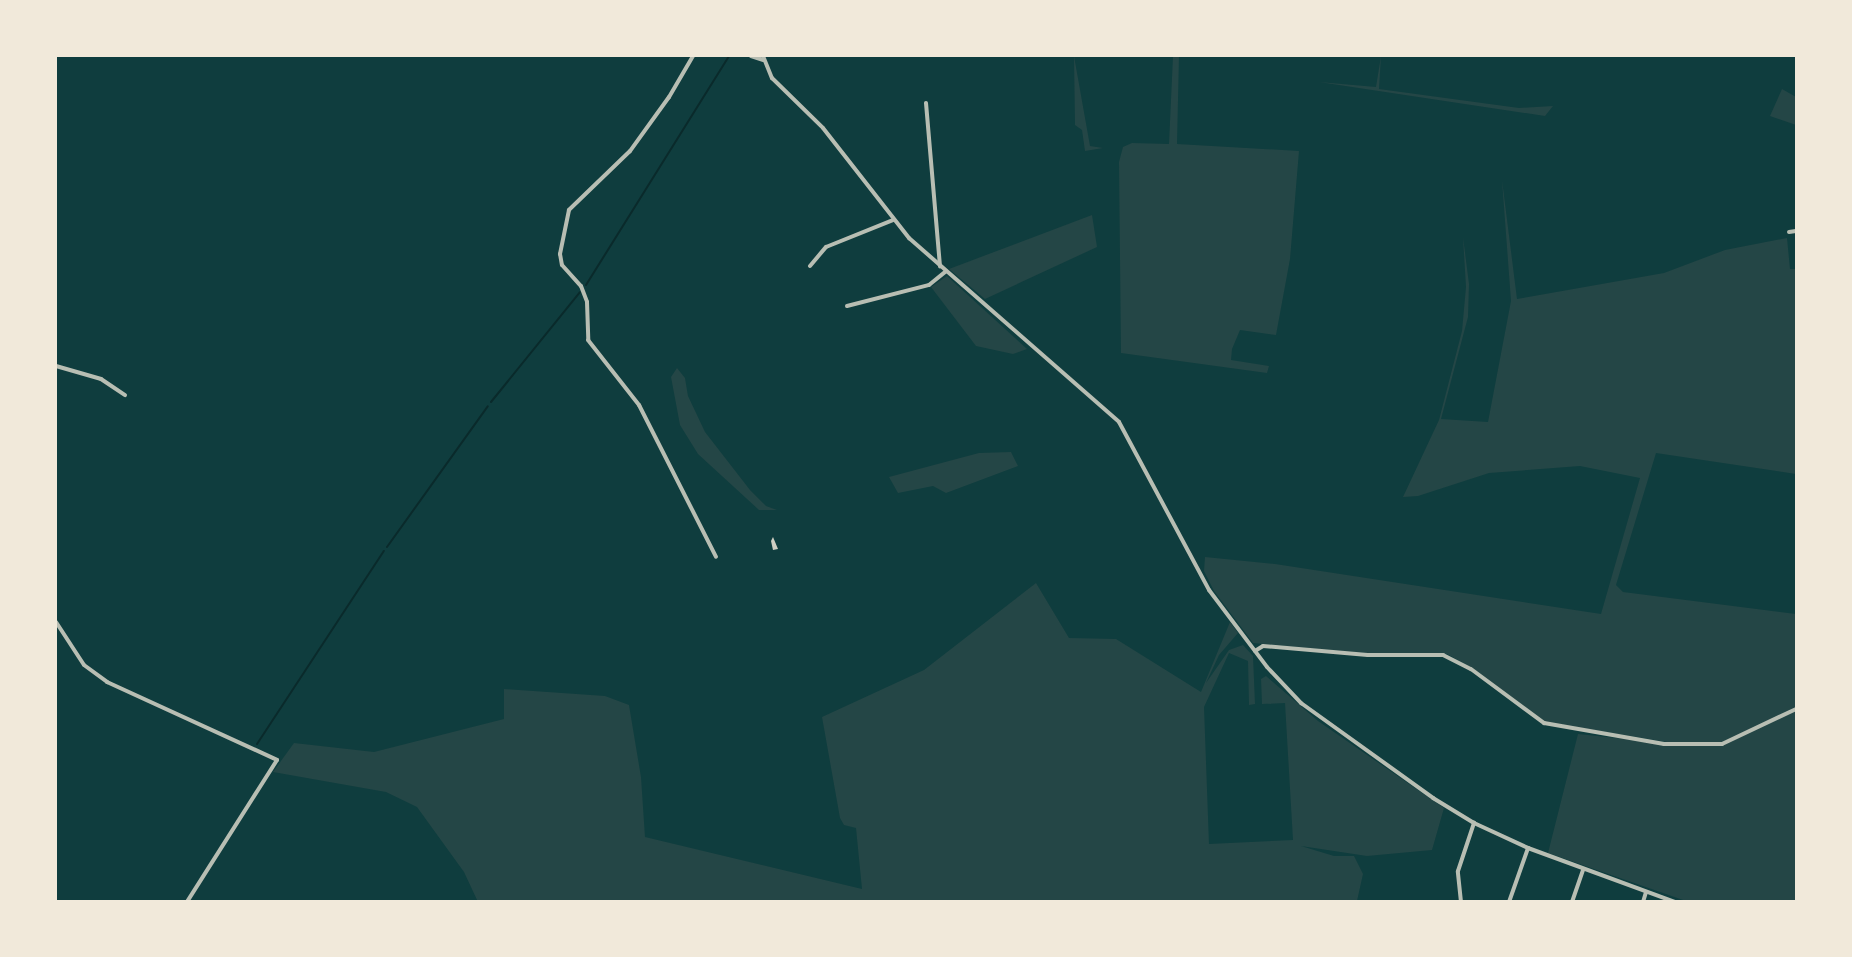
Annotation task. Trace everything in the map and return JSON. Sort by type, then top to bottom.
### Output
[{"type":"street","points":[[693,56],[669,98],[630,151],[569,210],[560,254],[562,265],[581,286],[587,302],[588,340],[639,405],[716,557]]},
{"type":"street","points":[[751,56],[763,58],[772,78],[824,128],[893,220],[977,300],[1119,422],[1209,590],[1255,651],[1311,712],[1474,823],[1528,849],[1675,902]]},
{"type":"street","points":[[926,103],[940,266]]},
{"type":"street","points":[[810,266],[826,247],[893,220]]},
{"type":"street","points":[[1789,232],[1797,231]]},
{"type":"street","points":[[847,306],[929,285],[946,271]]},
{"type":"street","points":[[56,366],[101,379],[125,395]]},
{"type":"street","points":[[56,622],[84,665],[107,682],[277,760],[187,902]]},
{"type":"street","points":[[1255,651],[1263,646],[1368,655],[1443,655],[1472,669],[1544,723],[1579,732],[1669,745],[1722,744],[1797,709]]},
{"type":"street","points":[[1461,902],[1458,871],[1474,823]]},
{"type":"street","points":[[1509,902],[1528,849]]},
{"type":"street","points":[[1572,902],[1583,870]]},
{"type":"street","points":[[1643,902],[1646,892]]},
{"type":"shaded area","points":[[1074,56],[1090,146],[1103,148],[1085,151],[1082,130],[1075,125]]},
{"type":"shaded area","points":[[1173,56],[1179,56],[1177,144],[1299,151],[1290,259],[1276,335],[1240,330],[1232,349],[1231,360],[1269,366],[1267,373],[1121,353],[1119,162],[1123,147],[1132,143],[1169,144]]},
{"type":"shaded area","points":[[1381,56],[1379,89],[1519,108],[1553,106],[1545,116],[1319,82],[1376,87]]},
{"type":"shaded area","points":[[1782,89],[1796,97],[1796,125],[1770,116]]},
{"type":"shaded area","points":[[1502,180],[1517,299],[1664,273],[1725,250],[1787,238],[1790,269],[1796,269],[1796,474],[1656,453],[1616,585],[1623,592],[1796,614],[1796,901],[1686,901],[1548,853],[1578,734],[1685,745],[1545,722],[1474,669],[1447,654],[1366,653],[1253,643],[1214,591],[1204,571],[1205,557],[1275,564],[1601,614],[1640,478],[1580,466],[1489,473],[1418,496],[1403,497],[1439,420],[1462,331],[1466,287],[1463,237],[1469,284],[1468,317],[1441,419],[1488,422],[1511,301]]},
{"type":"shaded area","points":[[1092,215],[1097,247],[985,299],[949,269]]},
{"type":"shaded area","points":[[947,276],[1027,349],[1013,354],[976,346],[931,287]]},
{"type":"shaded area","points":[[677,368],[685,378],[688,396],[705,432],[750,490],[766,506],[777,510],[759,510],[698,454],[680,425],[671,377]]},
{"type":"shaded area","points":[[1011,452],[1018,466],[946,493],[933,486],[898,493],[889,477],[979,453]]},
{"type":"shaded area","points":[[1036,583],[1069,638],[1116,639],[1201,692],[1230,622],[1238,633],[1219,655],[1206,683],[1229,650],[1243,645],[1253,656],[1255,704],[1249,705],[1248,661],[1229,653],[1204,707],[1209,844],[1293,840],[1285,703],[1262,704],[1261,679],[1266,676],[1318,721],[1444,808],[1432,850],[1367,856],[1301,846],[1334,856],[1354,856],[1363,874],[1357,901],[478,902],[464,872],[417,807],[386,792],[273,772],[294,743],[374,752],[504,719],[504,689],[605,696],[629,705],[641,777],[645,837],[862,889],[856,828],[844,825],[840,818],[822,717],[924,670]]},
{"type":"building","points":[[773,537],[778,549],[773,550],[771,541]]},
{"type":"waterway","points":[[586,285],[729,56]]},
{"type":"waterway","points":[[491,402],[580,292]]},
{"type":"waterway","points":[[387,547],[488,406]]},
{"type":"waterway","points":[[257,744],[384,551]]}]
